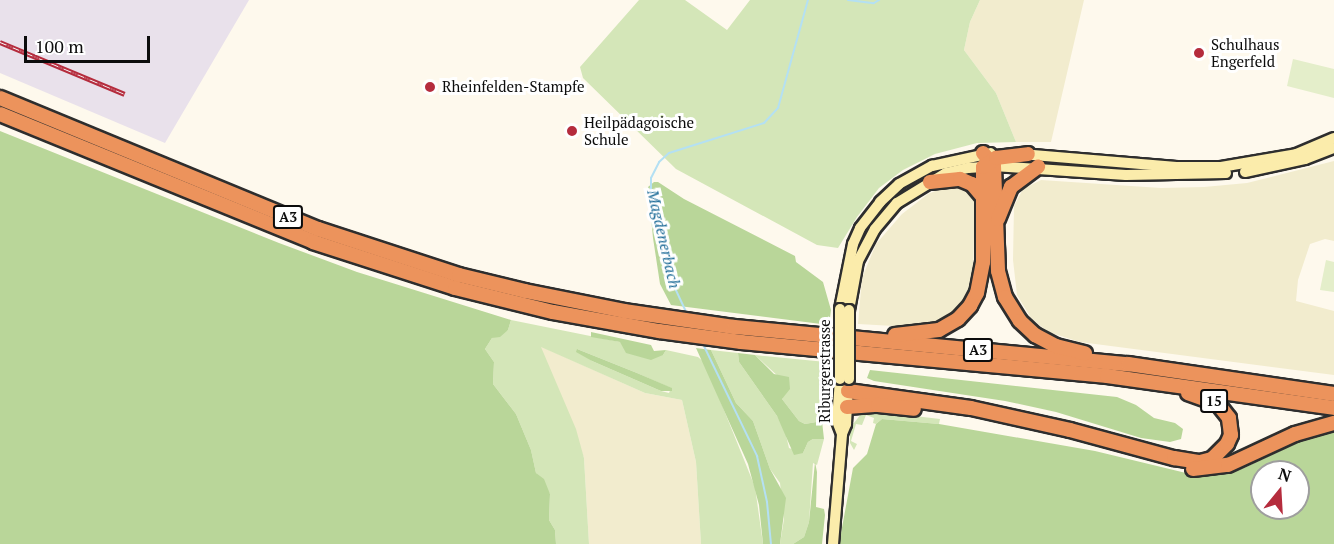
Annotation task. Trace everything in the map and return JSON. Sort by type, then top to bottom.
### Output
[{"type":"highway","name":"A3","points":[[0,98],[257,205],[364,245],[514,289],[651,316],[734,327],[1128,364],[1334,394]]},
{"type":"highway","name":"A3","points":[[0,114],[242,215],[361,259],[521,305],[659,331],[741,342],[1107,376],[1334,408]]},
{"type":"highway","points":[[988,161],[1028,154]]},
{"type":"highway","points":[[829,337],[920,334],[946,327],[962,316],[977,293],[981,278],[982,197],[988,161]]},
{"type":"highway","points":[[988,161],[998,221],[998,271],[1011,307],[1029,330],[1048,342],[1128,364]]},
{"type":"highway","points":[[998,221],[1011,187],[1038,167]]},
{"type":"highway","points":[[930,182],[960,179],[972,184],[982,197]]},
{"type":"highway","name":"15","points":[[844,391],[970,408],[1070,430],[1174,458],[1200,462],[1212,459],[1221,452],[1231,435],[1225,409],[1210,400],[1107,376]]},
{"type":"highway","points":[[844,391],[884,405],[1041,430],[1183,467],[1200,469],[1228,465],[1295,434],[1334,423]]},
{"type":"main road","points":[[1028,154],[1176,167],[1221,167],[1296,154],[1334,138]]},
{"type":"main road","name":"Riburgerstrasse","points":[[833,544],[842,434],[846,424],[845,310],[849,272],[860,228],[888,193],[910,177],[932,166],[988,161],[1126,175],[1207,175],[1271,168],[1334,148]]},
{"type":"main road","name":"Riburgerstrasse","points":[[849,272],[881,220],[908,195],[954,171],[988,161]]},
{"type":"shaded area","points":[[0,0],[249,0],[165,143],[0,73]]},
{"type":"shaded area","points":[[980,0],[1084,0],[1051,142],[1016,142],[996,93],[964,50],[970,22]]},
{"type":"shaded area","points":[[1334,161],[1334,241],[1325,239],[1310,244],[1298,280],[1296,301],[1334,311],[1334,375],[1080,342],[1048,332],[1031,318],[1017,295],[1013,260],[1014,206],[1023,189],[1041,180],[1161,188],[1204,187],[1247,183]]},
{"type":"shaded area","points":[[955,183],[969,189],[975,199],[973,272],[968,292],[956,309],[939,322],[912,327],[858,324],[862,278],[876,244],[902,214],[928,194]]},
{"type":"shaded area","points":[[540,346],[645,393],[682,400],[696,462],[701,544],[589,544],[584,458]]},
{"type":"green space","points":[[639,0],[685,0],[727,30],[750,0],[980,0],[970,22],[964,50],[996,93],[1016,142],[977,143],[935,154],[903,170],[879,188],[857,217],[838,248],[817,245],[676,169],[583,78],[580,67]]},
{"type":"green space","points":[[1293,59],[1334,69],[1334,98],[1287,86]]},
{"type":"green space","points":[[0,131],[357,272],[511,320],[508,330],[500,337],[492,338],[485,349],[494,362],[493,384],[516,414],[531,450],[536,473],[544,479],[550,494],[549,520],[555,530],[556,544],[0,544]]},
{"type":"green space","points":[[658,182],[684,199],[795,256],[796,262],[823,282],[831,310],[829,325],[671,305],[660,284],[653,238],[648,187]]},
{"type":"green space","points":[[1326,260],[1334,262],[1334,292],[1320,290]]},
{"type":"green space","points":[[511,320],[620,342],[663,355],[666,350],[698,357],[705,363],[755,487],[763,544],[701,544],[696,462],[682,400],[645,393],[541,347],[576,429],[584,458],[589,544],[556,544],[555,530],[549,520],[550,494],[536,473],[531,450],[516,414],[493,384],[494,362],[485,349],[492,338],[508,330]],"holes":[[[577,349],[671,388],[669,393],[592,361]]]},
{"type":"green space","points":[[591,332],[651,345],[654,351],[666,350],[663,355],[651,360],[626,353],[620,342],[591,337]]},
{"type":"green space","points":[[696,348],[711,350],[736,403],[753,421],[770,469],[786,498],[780,544],[763,544],[759,505],[748,464]]},
{"type":"green space","points":[[577,349],[672,388],[672,391],[661,391],[592,361],[576,352]]},
{"type":"green space","points":[[711,350],[738,353],[739,362],[777,416],[785,431],[789,448],[803,453],[808,442],[813,439],[824,439],[817,465],[813,463],[809,522],[804,537],[793,544],[780,544],[784,519],[780,483],[770,469],[753,421],[736,403]]},
{"type":"green space","points":[[738,353],[755,355],[774,374],[789,377],[790,389],[782,399],[799,421],[805,424],[822,421],[824,439],[813,439],[808,442],[803,453],[794,455],[777,416],[739,362]]},
{"type":"green space","points":[[755,355],[826,362],[826,377],[819,391],[822,421],[805,424],[799,421],[782,399],[784,394],[779,377]]},
{"type":"green space","points":[[870,370],[1117,397],[1136,405],[1154,418],[1175,423],[1183,429],[1181,439],[1170,442],[1141,438],[1056,412],[1005,401],[874,381],[867,378]]},
{"type":"green space","points":[[869,412],[940,419],[939,424],[882,419],[876,424],[873,423],[874,418],[866,415],[862,425],[856,424],[851,441],[857,444],[854,450],[850,443],[850,428],[861,414]]},
{"type":"green space","points":[[882,419],[939,424],[1095,451],[1186,473],[1215,475],[1250,465],[1250,520],[1310,520],[1310,460],[1261,460],[1320,432],[1334,432],[1334,544],[839,544],[853,468],[867,454],[876,424]]},
{"type":"green space","points":[[815,462],[816,507],[824,509],[825,515],[822,544],[793,544],[804,537],[809,522]]},
{"type":"waterway","name":"Magdenerbach","points":[[688,316],[672,281],[651,192],[651,178],[659,162],[669,153],[764,123],[778,108],[808,0]]},
{"type":"waterway","name":"Magdenerbach","points":[[848,0],[874,3],[879,0]]},
{"type":"waterway","name":"Magdenerbach","points":[[702,342],[757,456],[767,502],[771,544]]},
{"type":"railway","points":[[0,42],[125,94]]},
{"type":"place","name":"Schulhaus Engerfeld","points":[[1199,53]]},
{"type":"place","name":"Rheinfelden-Stampfe","points":[[430,87]]},
{"type":"place","name":"Heilpädagoische Schule","points":[[572,131]]}]
